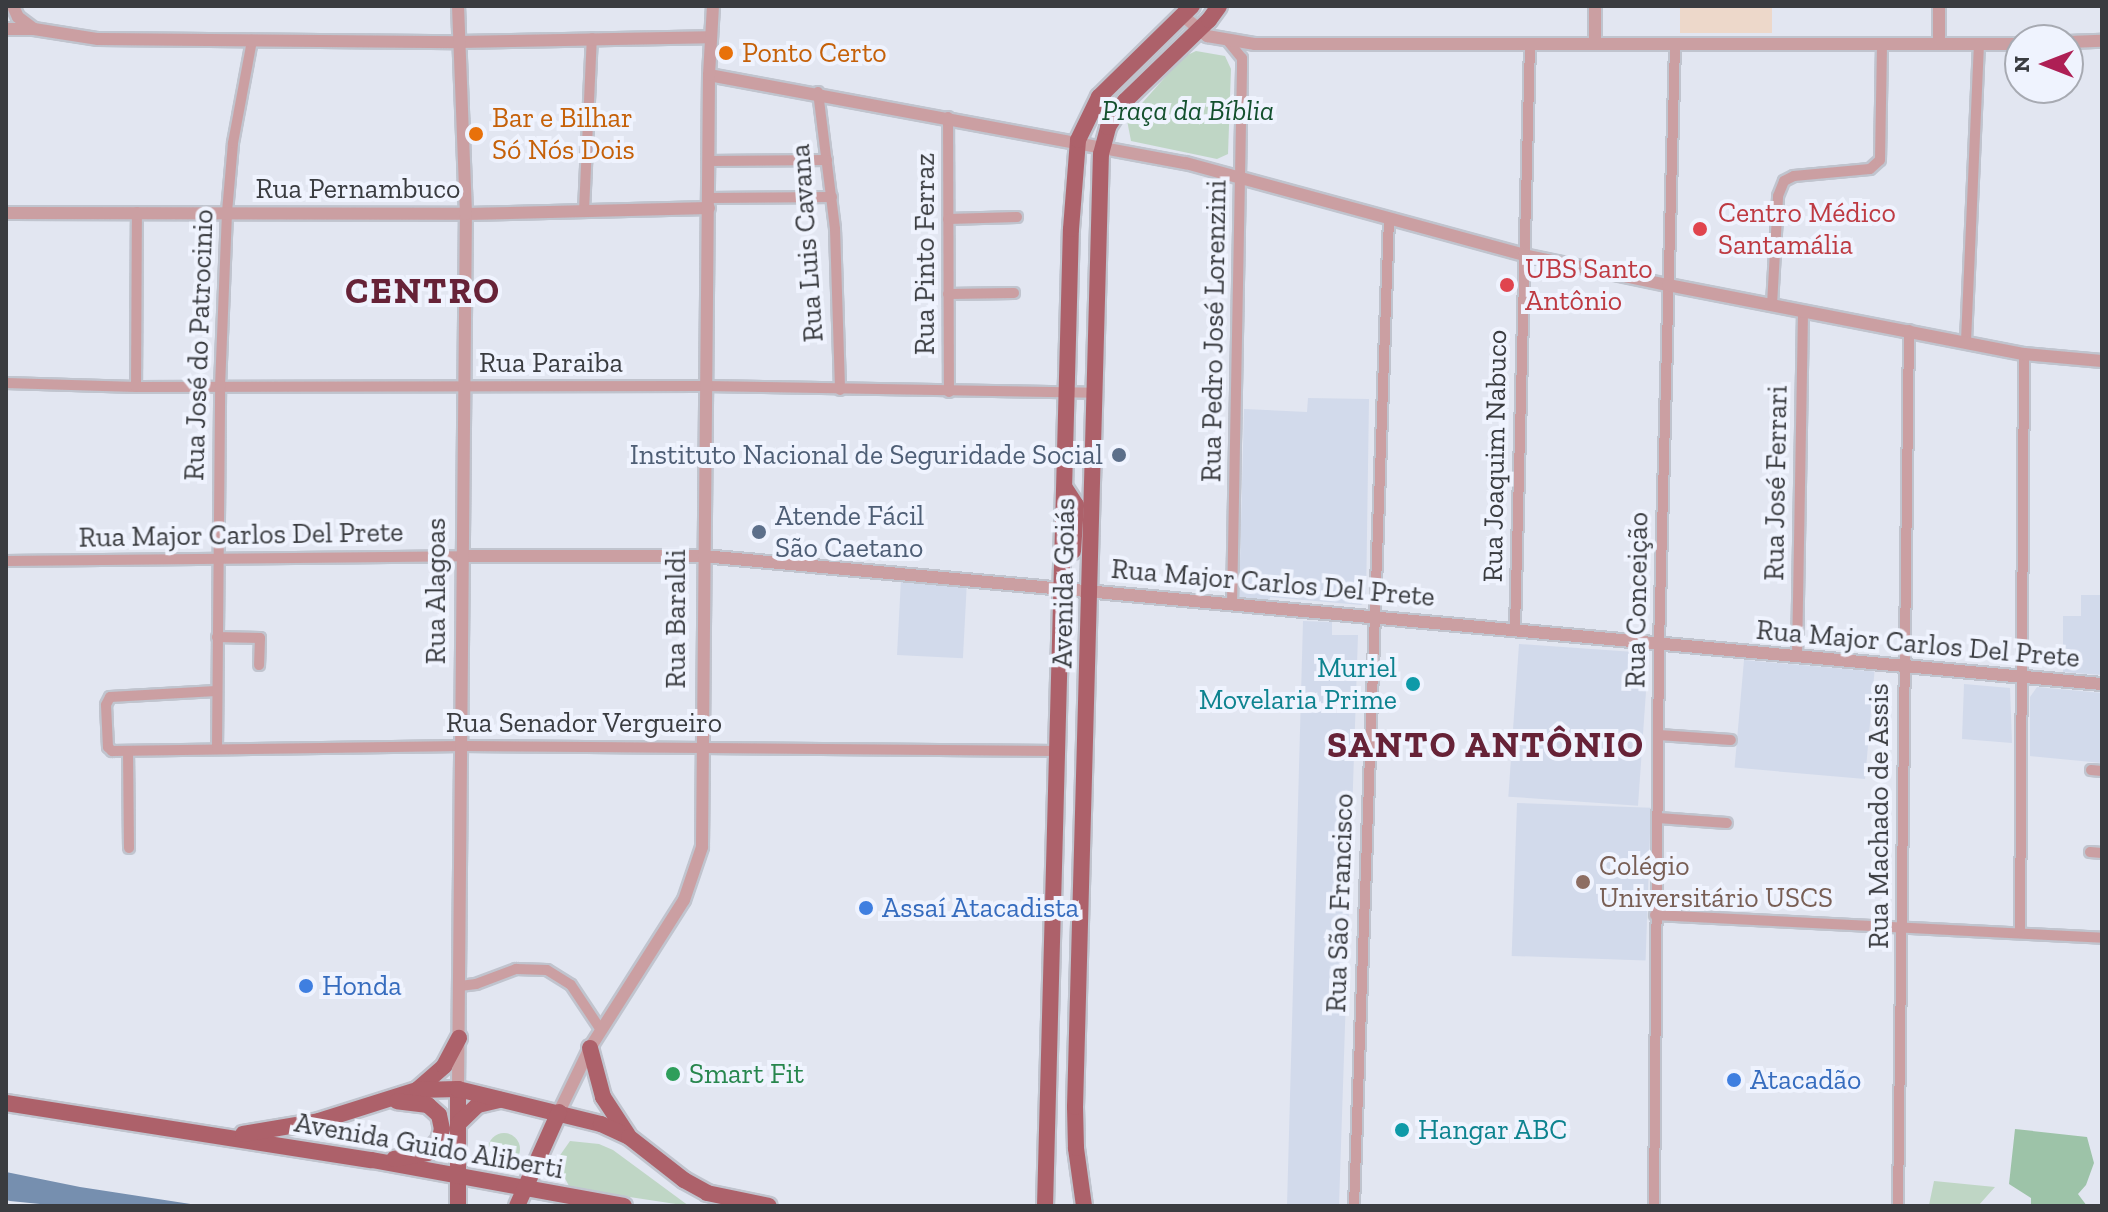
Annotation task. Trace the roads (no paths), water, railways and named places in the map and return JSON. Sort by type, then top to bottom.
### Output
[{"type":"main road","name":"Avenida Goiás","points":[[1084,1206],[1076,1148],[1075,1107],[1098,206],[1103,146],[1111,120],[1125,101],[1199,31],[1219,6]]},
{"type":"main road","name":"Avenida Goiás","points":[[1045,1206],[1056,751],[1066,588],[1071,229],[1078,140],[1099,97],[1187,10]]},
{"type":"main road","points":[[417,1090],[444,1066],[459,1038]]},
{"type":"main road","points":[[590,1048],[603,1097],[629,1137]]},
{"type":"main road","name":"Avenida Guido Aliberti","points":[[225,1136],[319,1121],[417,1090],[458,1089],[559,1112],[629,1137],[684,1180],[707,1193],[769,1206]]},
{"type":"main road","name":"Rua Alagoas","points":[[458,1089],[458,1206]]},
{"type":"main road","points":[[458,1124],[478,1105],[505,1099]]},
{"type":"main road","points":[[372,1160],[422,1156],[433,1149],[442,1132],[440,1119],[428,1105],[378,1101]]},
{"type":"main road","name":"Avenida Guido Aliberti","points":[[6,1103],[372,1160],[624,1206]]},
{"type":"main road","name":"Rua Baraldi","points":[[517,1206],[559,1112]]},
{"type":"main road","points":[[558,1206],[594,1202]]},
{"type":"street","points":[[13,6],[18,17],[34,29]]},
{"type":"street","name":"Rua Alagoas","points":[[458,6],[466,214],[458,1089]]},
{"type":"street","name":"Rua Baraldi","points":[[559,1112],[590,1048],[684,900],[696,873],[702,847],[709,37],[713,6]]},
{"type":"street","points":[[1595,6],[1595,44]]},
{"type":"street","points":[[1939,6],[1939,44]]},
{"type":"street","points":[[1187,10],[1199,31],[1228,41],[1255,44],[2004,44]]},
{"type":"street","points":[[6,29],[34,29],[98,39],[459,42],[709,37]]},
{"type":"street","points":[[584,211],[592,38]]},
{"type":"street","name":"Rua José do Patrocinio","points":[[217,749],[220,387],[227,212],[233,143],[252,40]]},
{"type":"street","points":[[1228,41],[1242,58],[1255,44]]},
{"type":"street","name":"Rua Joaquim Nabuco","points":[[1515,629],[1530,44]]},
{"type":"street","name":"Rua Conceição","points":[[1654,1206],[1659,644],[1675,44]]},
{"type":"street","points":[[1772,305],[1778,196],[1784,181],[1794,176],[1870,169],[1880,160],[1882,45]]},
{"type":"street","points":[[1966,341],[1979,45]]},
{"type":"street","name":"Rua Pedro José Lorenzini","points":[[1232,605],[1242,58]]},
{"type":"street","points":[[709,75],[1078,140],[1242,176],[1524,255],[1668,285],[2024,354],[2102,361]]},
{"type":"street","name":"Rua Luis Cavana","points":[[818,92],[832,197],[840,390]]},
{"type":"street","name":"Rua Pinto Ferraz","points":[[948,117],[949,392]]},
{"type":"street","points":[[709,161],[827,160]]},
{"type":"street","points":[[709,203],[832,197]]},
{"type":"street","name":"Rua Pernambuco","points":[[7,217],[137,212],[466,214],[709,203]]},
{"type":"street","points":[[136,387],[137,212]]},
{"type":"street","points":[[948,219],[1017,217]]},
{"type":"street","name":"Rua São Francisco","points":[[1354,1206],[1389,218]]},
{"type":"street","points":[[948,294],[1014,293]]},
{"type":"street","name":"Rua José Ferrari","points":[[1797,657],[1803,311]]},
{"type":"street","name":"Rua Machado de Assis","points":[[1898,1206],[1909,330]]},
{"type":"street","points":[[2020,932],[2024,354]]},
{"type":"street","name":"Rua Paraiba","points":[[6,383],[136,387],[706,386],[1095,393]]},
{"type":"street","name":"Rua Major Carlos Del Prete","points":[[6,561],[217,556],[703,556],[2102,684]]},
{"type":"street","points":[[217,637],[260,638],[259,665]]},
{"type":"street","name":"Rua Senador Vergueiro","points":[[216,691],[110,697],[106,705],[108,744],[112,751],[462,746],[1056,751]]},
{"type":"street","points":[[1659,735],[1731,740]]},
{"type":"street","points":[[128,751],[129,848]]},
{"type":"street","points":[[1658,818],[1727,823]]},
{"type":"street","points":[[2090,852],[2102,853]]},
{"type":"street","points":[[1655,915],[2102,938]]},
{"type":"street","points":[[460,986],[476,984],[516,969],[547,970],[571,985],[601,1030]]},
{"type":"water","points":[[6,1172],[197,1205],[229,1206],[60,1206],[10,1201],[6,1200]]},
{"type":"place","name":"Ponto Certo","points":[[726,53]]},
{"type":"place","name":"Bar e Bilhar Só Nós Dois","points":[[476,134]]},
{"type":"place","name":"Centro Médico Santamália","points":[[1700,229]]},
{"type":"place","name":"UBS Santo Antônio","points":[[1507,285]]},
{"type":"place","name":"Instituto Nacional de Seguridade Social","points":[[1119,455]]},
{"type":"place","name":"Atende Fácil São Caetano","points":[[759,532]]},
{"type":"place","name":"Muriel Movelaria Prime","points":[[1413,684]]},
{"type":"place","name":"Colégio Universitário USCS","points":[[1583,882]]},
{"type":"place","name":"Assaí Atacadista","points":[[866,908]]},
{"type":"place","name":"Honda","points":[[306,986]]},
{"type":"place","name":"Smart Fit","points":[[673,1074]]},
{"type":"place","name":"Atacadão","points":[[1734,1080]]},
{"type":"place","name":"Hangar ABC","points":[[1402,1130]]},
{"type":"district","name":"CENTRO","points":[[423,291]]},
{"type":"district","name":"SANTO ANTÔNIO","points":[[1486,745]]},
{"type":"park label","name":"Praça da Bíblia","points":[[1188,111]]}]
